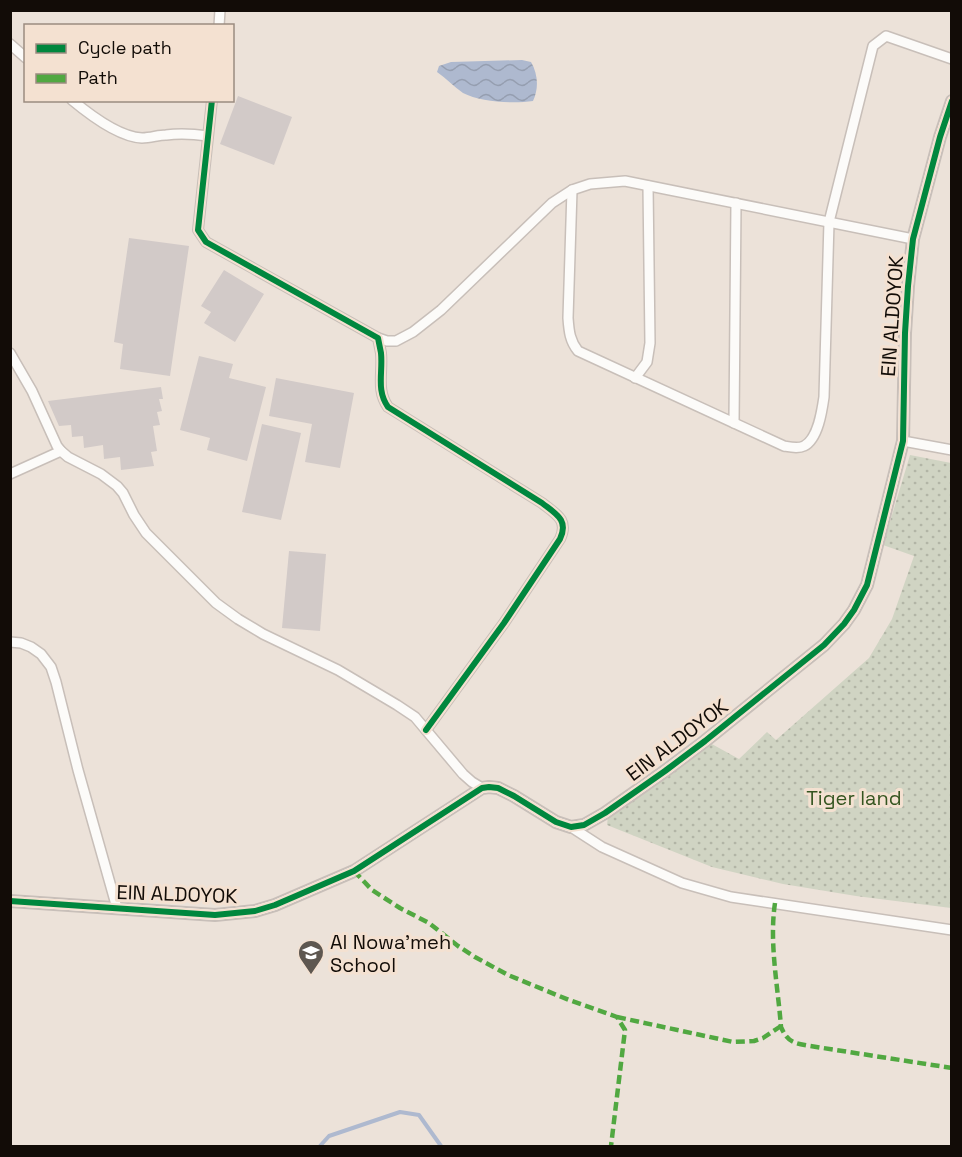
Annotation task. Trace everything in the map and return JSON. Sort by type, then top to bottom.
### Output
[{"type":"street","points":[[572,190],[569,336],[578,351],[784,446],[794,448],[804,446],[811,440],[822,415],[829,222],[873,45],[886,36],[951,59]]},
{"type":"street","points":[[10,44],[24,56]]},
{"type":"street","name":"EIN ALDOYOK","points":[[571,827],[584,825],[595,819],[705,741],[824,645],[854,610],[867,585],[903,441],[905,321],[913,239],[951,101]]},
{"type":"street","points":[[74,102],[99,120],[123,133],[139,138],[182,134],[208,136]]},
{"type":"street","points":[[212,102],[198,230],[207,242],[387,341],[396,340],[413,332],[441,310],[552,203],[572,190],[590,184],[625,181],[913,239]]},
{"type":"street","points":[[635,378],[647,362],[650,343],[648,186]]},
{"type":"street","points":[[734,423],[736,203]]},
{"type":"street","points":[[378,338],[381,353],[380,392],[388,408],[542,503],[561,518],[563,525],[560,539],[504,623],[426,730]]},
{"type":"street","points":[[10,353],[32,391],[61,452],[101,474],[117,486],[146,533],[216,603],[238,620],[338,670],[415,717],[472,783],[482,788],[498,788],[556,822],[571,827],[602,847],[682,883],[731,897],[951,930]]},
{"type":"street","points":[[903,441],[951,450]]},
{"type":"street","points":[[10,474],[61,452]]},
{"type":"street","points":[[10,642],[31,646],[51,667],[117,908]]},
{"type":"street","name":"EIN ALDOYOK","points":[[10,901],[215,915],[255,911],[275,905],[354,871],[482,788]]},
{"type":"green space","name":"Tiger land","points":[[910,455],[951,463],[951,908],[783,884],[712,867],[607,825],[608,816],[710,743],[739,759],[767,732],[776,740],[869,658],[892,619],[914,556],[883,545]]},
{"type":"water","points":[[522,60],[531,62],[535,71],[537,86],[533,101],[497,101],[470,96],[460,91],[437,72],[439,66],[451,62]]},
{"type":"building","points":[[238,96],[292,117],[274,165],[220,144]]},
{"type":"building","points":[[129,238],[189,246],[170,376],[120,369],[123,344],[114,342]]},
{"type":"building","points":[[224,270],[264,294],[235,342],[204,323],[211,312],[201,306]]},
{"type":"building","points":[[199,356],[233,364],[229,378],[266,387],[247,461],[207,450],[210,438],[180,430]]},
{"type":"building","points":[[276,378],[354,393],[340,468],[305,462],[312,424],[269,416]]},
{"type":"building","points":[[161,387],[163,399],[159,399],[162,411],[157,412],[160,425],[153,426],[157,451],[151,452],[154,466],[121,470],[120,457],[104,459],[103,445],[84,448],[83,436],[72,437],[71,425],[59,426],[48,401]]},
{"type":"building","points":[[262,424],[301,433],[281,520],[242,512]]},
{"type":"building","points":[[289,551],[326,554],[320,631],[282,628]]},
{"type":"waterway","points":[[320,1146],[329,1136],[400,1112],[419,1115],[441,1146]]},
{"type":"marked path","points":[[354,871],[372,890],[429,923],[475,957],[508,975],[617,1017],[625,1030],[611,1146]]},
{"type":"marked path","points":[[775,903],[773,949],[776,981],[781,1027],[789,1039],[810,1046],[952,1068]]},
{"type":"marked path","points":[[617,1017],[733,1042],[754,1041],[781,1026]]},
{"type":"cycle path","points":[[10,901],[215,915],[255,911],[275,905],[354,871],[482,788],[489,787],[498,788],[514,796],[556,822],[571,827],[584,825],[665,771],[824,645],[844,624],[867,585],[903,441],[905,333],[913,239],[952,101]]},
{"type":"cycle path","points":[[212,102],[198,230],[206,242],[378,338],[381,353],[381,388],[388,407],[542,503],[562,522],[560,539],[504,623],[426,730]]},
{"type":"place","name":"Al Nowa'meh School","points":[[311,976]]}]
